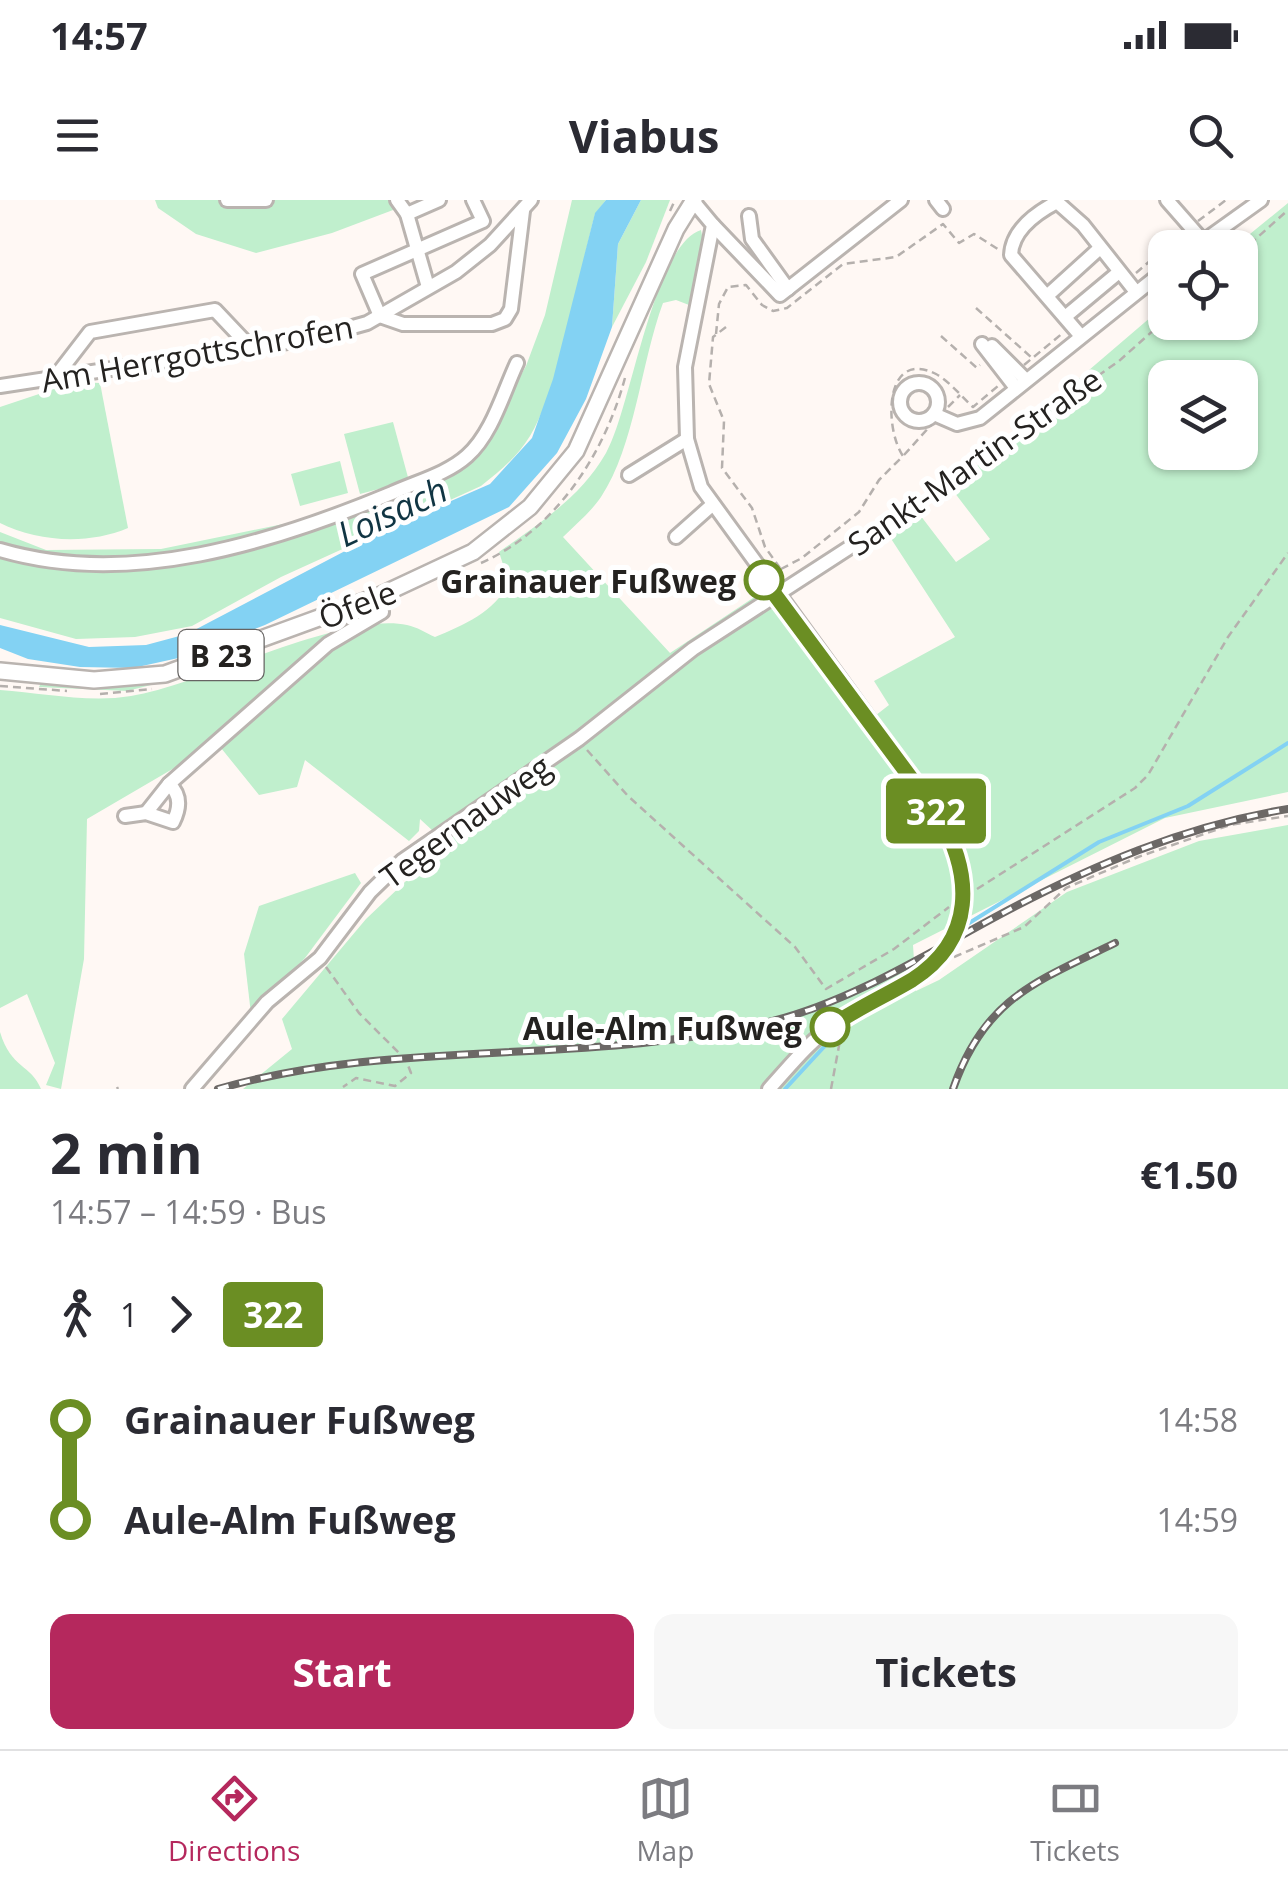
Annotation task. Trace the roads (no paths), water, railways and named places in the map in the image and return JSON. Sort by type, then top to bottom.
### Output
[{"type":"main road","name":"Öfele","points":[[0,671],[94,680],[165,674],[380,596],[473,552],[503,531],[550,485],[576,451],[638,310],[694,200]]},
{"type":"street","points":[[228,200],[266,200]]},
{"type":"street","points":[[398,200],[407,214],[428,287]]},
{"type":"street","points":[[407,214],[439,200]]},
{"type":"street","points":[[473,200],[483,221],[362,274],[380,316],[403,324],[492,324],[505,319],[511,309],[527,206]]},
{"type":"street","points":[[694,200],[780,295],[901,200]]},
{"type":"street","points":[[1168,200],[1189,230]]},
{"type":"street","points":[[1219,230],[1261,200]]},
{"type":"street","points":[[1073,326],[1011,250],[1017,232],[1057,201],[1127,281]]},
{"type":"street","name":"Am Herrgottschrofen","points":[[0,386],[314,338],[380,316],[456,272],[527,206]]},
{"type":"street","points":[[749,216],[752,239],[788,288]]},
{"type":"street","points":[[714,225],[685,367],[687,440],[701,487],[765,581],[939,816],[960,852],[964,896],[961,920],[927,968],[835,1024],[768,1089]]},
{"type":"street","points":[[1047,296],[1100,248]]},
{"type":"street","points":[[934,414],[969,424],[1127,281],[1148,275]]},
{"type":"street","points":[[1073,326],[1127,281]]},
{"type":"street","points":[[53,380],[90,332],[215,310],[251,348]]},
{"type":"street","points":[[984,342],[1016,379]]},
{"type":"street","points":[[0,550],[51,562],[160,561],[281,534],[362,505],[463,460],[494,415],[517,363]]},
{"type":"street","points":[[629,476],[687,440]]},
{"type":"street","points":[[676,537],[712,505]]},
{"type":"street","name":"Sankt-Martin-Straße","points":[[777,593],[876,531]]},
{"type":"street","name":"Tegernauweg","points":[[192,1089],[268,1002],[320,958],[370,892],[402,861],[579,740],[693,649],[777,593]]},
{"type":"street","points":[[146,814],[152,800],[169,784],[328,644],[382,612],[380,596]]},
{"type":"street","points":[[125,816],[146,814],[173,822],[179,811],[176,791],[169,784]]},
{"type":"water","points":[[606,200],[641,200],[618,244],[612,327],[586,399],[557,453],[509,507],[265,625],[183,657],[133,668],[80,667],[28,659],[0,648],[0,625],[89,647],[146,645],[187,634],[387,529],[490,484],[532,438],[553,379],[595,213]]},
{"type":"waterway","points":[[966,925],[1099,842],[1188,806],[1288,743]]},
{"type":"waterway","points":[[785,1089],[835,1035]]},
{"type":"railway","points":[[218,1089],[286,1073],[355,1063],[635,1044],[773,1021],[861,989],[1103,864],[1175,837],[1288,809]]},
{"type":"railway","points":[[953,1089],[980,1034],[997,1014],[1037,983],[1115,943]]},
{"type":"place","name":"Grainauer Fußweg","points":[[764,580]]},
{"type":"place","name":"Aule-Alm Fußweg","points":[[830,1027]]},
{"type":"water label","name":"Loisach","points":[[392,511]]}]
